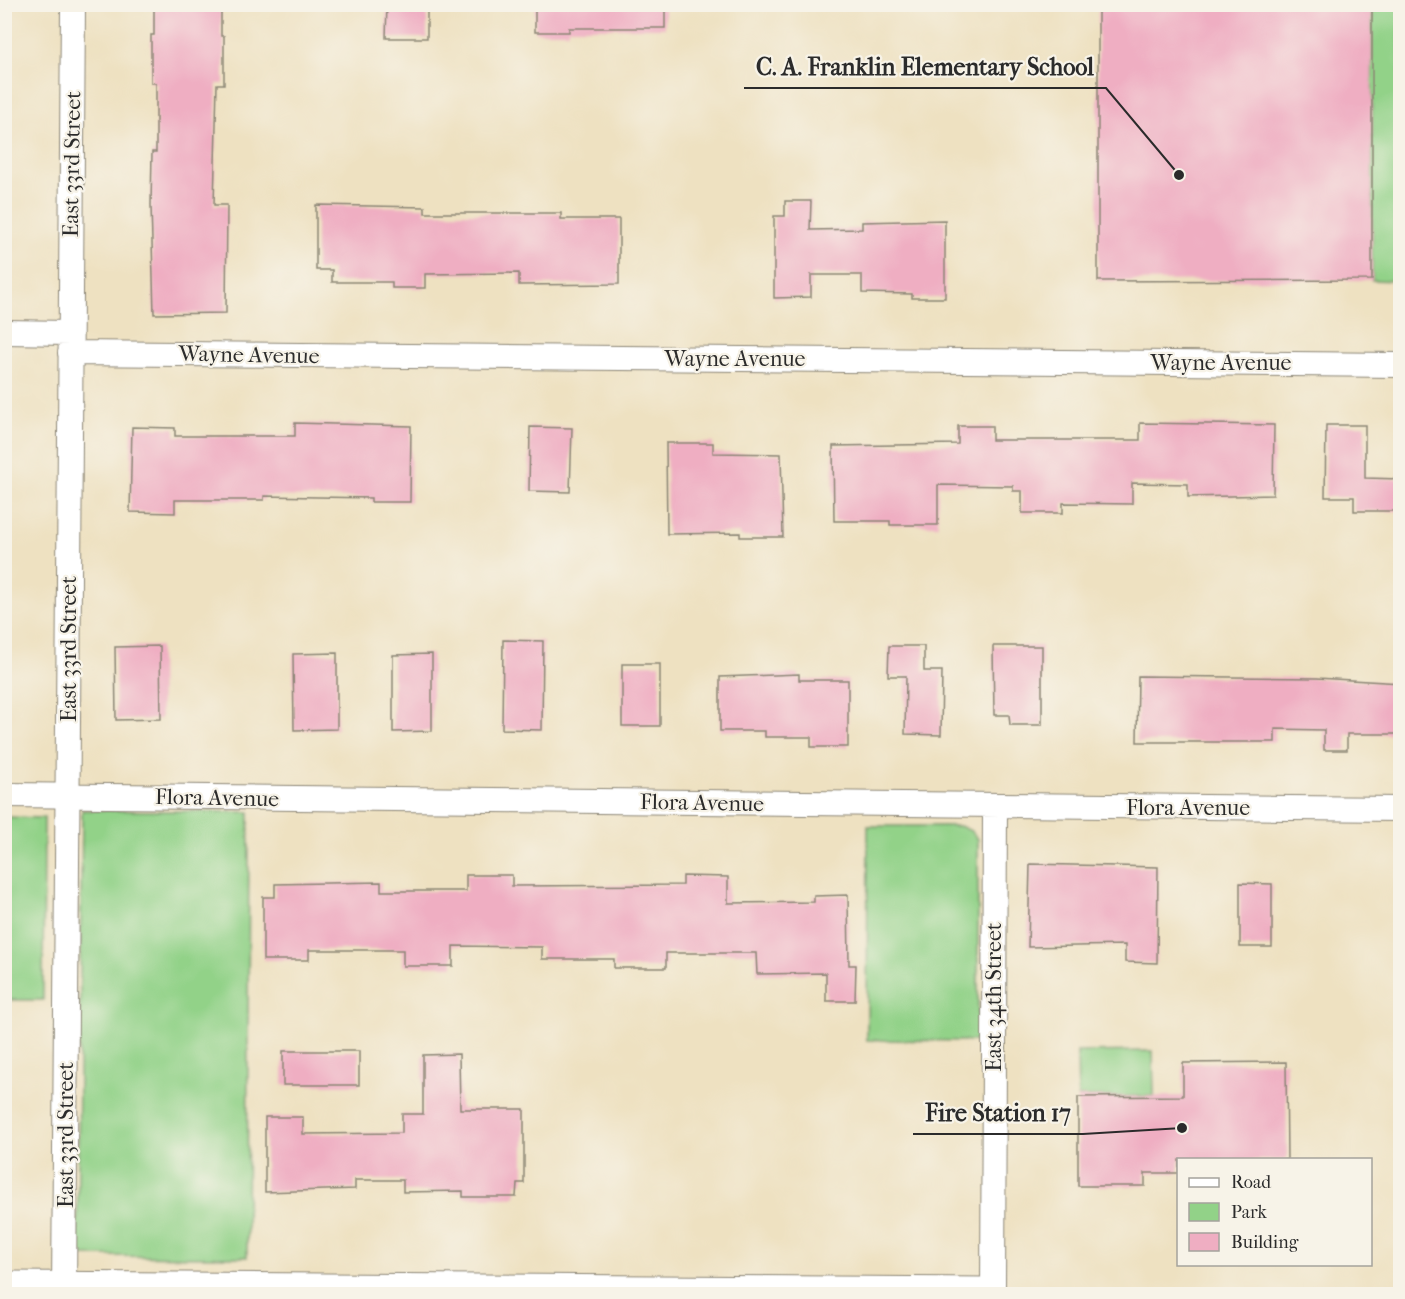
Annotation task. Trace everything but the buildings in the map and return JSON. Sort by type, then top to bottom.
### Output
[{"type":"main road","points":[[4,1288],[64,1291],[987,1294]]},
{"type":"street","name":"East 33rd Street","points":[[64,1291],[73,4]]},
{"type":"street","name":"Wayne Avenue","points":[[4,332],[70,343],[1401,365]]},
{"type":"street","name":"Flora Avenue","points":[[4,795],[995,807],[1401,809]]},
{"type":"street","name":"East 34th Street","points":[[993,1294],[995,807]]},
{"type":"green space","points":[[1372,5],[1400,5],[1400,281],[1372,280]]},
{"type":"green space","points":[[82,810],[249,812],[247,1257],[77,1256]]},
{"type":"green space","points":[[5,817],[44,818],[43,1000],[5,1000]]},
{"type":"green space","points":[[868,826],[960,826],[971,831],[978,839],[978,1041],[867,1040]]},
{"type":"green space","points":[[1153,1051],[1154,1096],[1078,1097],[1077,1052]]},
{"type":"place","name":"C. A. Franklin Elementary School","points":[[1179,175]]},
{"type":"place","name":"Fire Station 17","points":[[1182,1128]]}]
